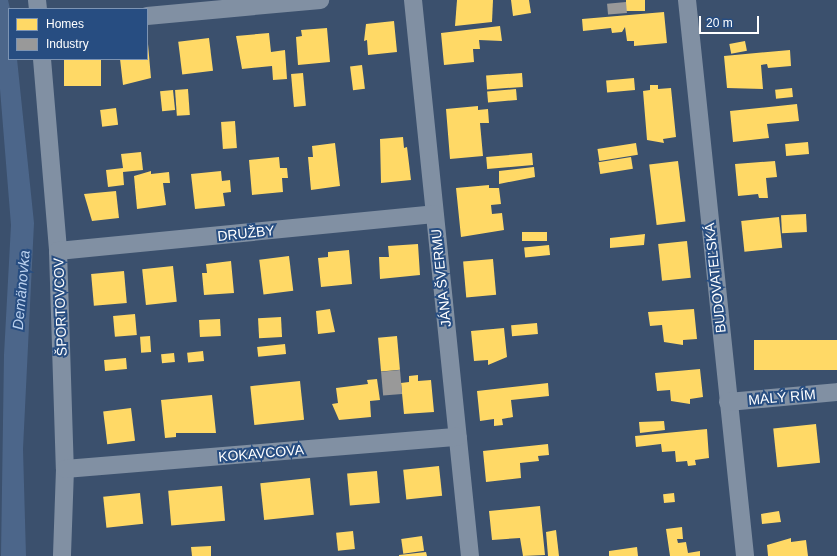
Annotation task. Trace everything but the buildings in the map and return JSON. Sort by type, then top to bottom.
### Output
[{"type":"street","points":[[148,16],[320,0]]},
{"type":"street","name":"JÁNA ŠVERMU","points":[[413,0],[470,556]]},
{"type":"street","name":"BUDOVATEĽSKÁ","points":[[687,0],[745,556]]},
{"type":"street","name":"ŠPORTOVCOV","points":[[42,60],[58,251],[65,469],[62,556]]},
{"type":"street","name":"DRUŽBY","points":[[58,251],[434,214]]},
{"type":"street","name":"MALÝ RÍM","points":[[728,402],[837,392]]},
{"type":"street","name":"KOKAVCOVA","points":[[65,469],[458,437]]},
{"type":"water","name":"Demänovka","points":[[0,0],[8,0],[10,8],[8,8],[8,60],[17,60],[34,223],[23,449],[26,556],[1,556],[4,355],[11,225],[0,89]]}]
